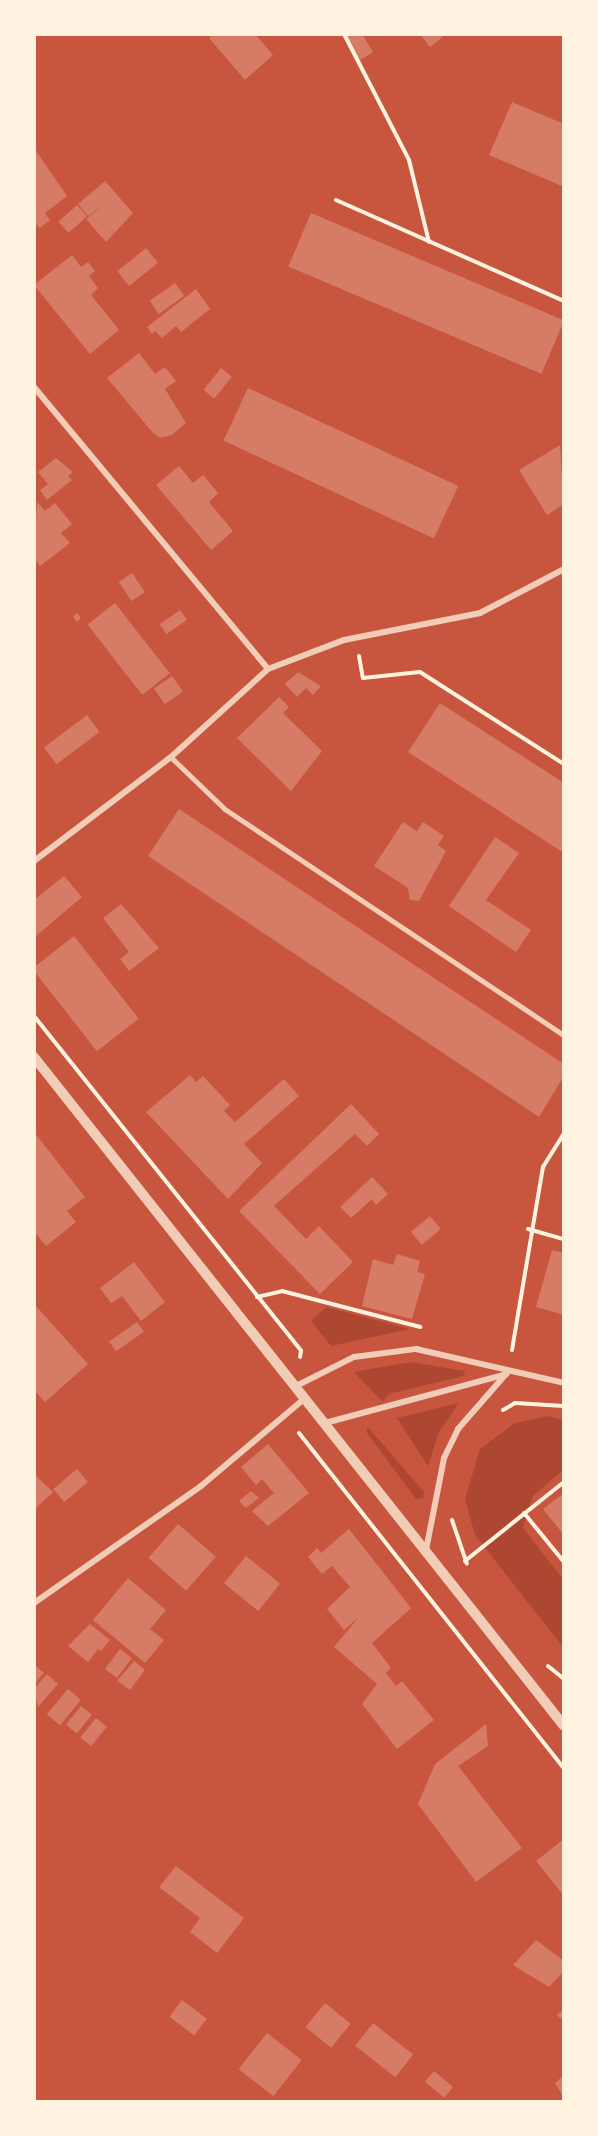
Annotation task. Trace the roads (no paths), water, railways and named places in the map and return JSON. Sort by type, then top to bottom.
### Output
[{"type":"street","points":[[34,387],[268,669]]},
{"type":"street","points":[[34,861],[171,757],[268,669],[344,639],[480,613],[564,568]]},
{"type":"street","points":[[34,1057],[564,1726]]},
{"type":"street","points":[[296,1386],[354,1357],[416,1349],[506,1374],[564,1383]]},
{"type":"street","points":[[325,1423],[506,1374]]},
{"type":"street","points":[[426,1550],[444,1458],[459,1430],[506,1374]]},
{"type":"street","points":[[34,1603],[201,1486],[284,1413],[305,1398]]},
{"type":"lane","points":[[171,757],[225,809],[564,1035]]}]
